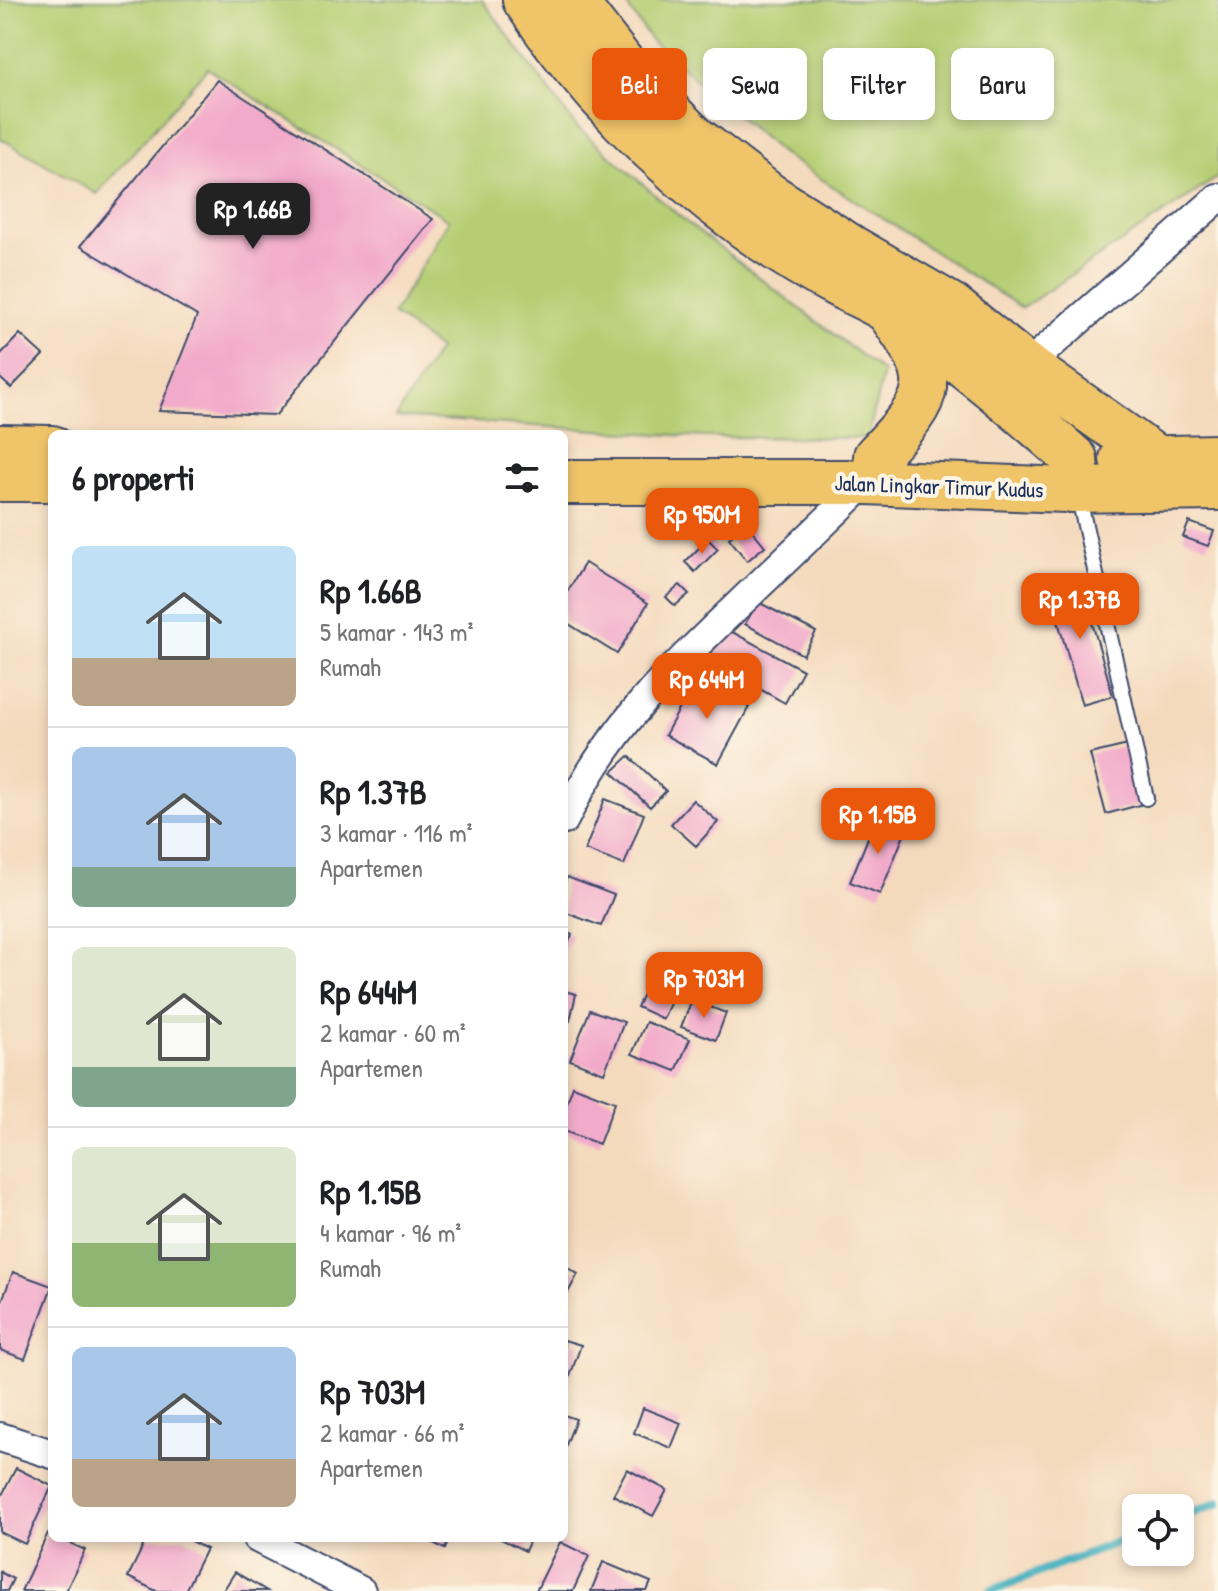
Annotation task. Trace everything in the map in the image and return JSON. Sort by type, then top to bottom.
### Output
[{"type":"main road","points":[[525,0],[553,43],[606,106],[678,172],[744,226],[829,280],[1012,378],[1156,474]]},
{"type":"main road","points":[[573,0],[634,78],[695,138],[769,195],[952,306],[1012,378],[1076,474]]},
{"type":"main road","points":[[871,469],[923,401],[924,373],[913,345],[888,311]]},
{"type":"main road","points":[[0,447],[48,448]]},
{"type":"main road","name":"Jalan Lingkar Timur Kudus","points":[[568,453],[871,469],[1156,474],[1218,488]]},
{"type":"main road","name":"Jalan Lingkar Timur Kudus","points":[[1156,474],[1218,457]]},
{"type":"main road","name":"Jalan Lingkar Timur Kudus","points":[[568,482],[871,469]]},
{"type":"main road","points":[[0,479],[48,479]]},
{"type":"street","points":[[1012,378],[1218,198]]},
{"type":"street","points":[[568,812],[606,747],[641,702],[871,469]]},
{"type":"street","points":[[0,1437],[48,1453]]},
{"type":"street","points":[[265,1542],[361,1591]]},
{"type":"lane","points":[[1076,474],[1146,798]]},
{"type":"green space","points":[[0,0],[482,0],[575,125],[685,221],[883,372],[868,438],[704,437],[396,417],[439,349],[393,314],[449,220],[207,68],[97,194],[0,138]]},
{"type":"green space","points":[[623,0],[1218,0],[1218,177],[1022,308],[781,153],[743,120],[807,120],[807,48],[703,48],[703,85],[687,71],[687,48],[660,48]]},
{"type":"building","points":[[217,80],[433,219],[276,415],[159,411],[197,316],[80,246]]},
{"type":"building","points":[[20,334],[43,355],[11,388],[0,378],[0,355]]},
{"type":"building","points":[[1189,522],[1214,531],[1208,546],[1183,537]]},
{"type":"building","points":[[747,524],[765,546],[747,561],[729,538]]},
{"type":"building","points":[[708,539],[718,549],[695,572],[685,562]]},
{"type":"building","points":[[585,563],[648,603],[617,654],[568,623],[568,591]]},
{"type":"building","points":[[1079,577],[1113,696],[1082,705],[1048,586]]},
{"type":"building","points":[[680,585],[689,594],[675,606],[666,597]]},
{"type":"building","points":[[758,602],[816,632],[803,655],[745,624]]},
{"type":"building","points":[[719,625],[803,670],[785,703],[702,657]]},
{"type":"building","points":[[696,679],[749,707],[718,764],[665,735]]},
{"type":"building","points":[[1128,745],[1143,804],[1106,814],[1090,754]]},
{"type":"building","points":[[629,756],[666,791],[650,807],[612,772]]},
{"type":"building","points":[[605,799],[644,814],[624,865],[585,850]]},
{"type":"building","points":[[693,800],[718,822],[696,846],[671,824]]},
{"type":"building","points":[[876,818],[906,830],[880,894],[850,882]]},
{"type":"building","points":[[568,877],[614,895],[601,926],[568,914]]},
{"type":"building","points":[[654,970],[680,981],[663,1019],[637,1007]]},
{"type":"building","points":[[568,992],[576,994],[568,1020]]},
{"type":"building","points":[[692,1000],[726,1013],[716,1040],[681,1027]]},
{"type":"building","points":[[590,1010],[624,1022],[604,1073],[570,1060]]},
{"type":"building","points":[[646,1022],[690,1039],[676,1071],[632,1054]]},
{"type":"building","points":[[573,1086],[615,1102],[599,1144],[568,1132],[568,1100]]},
{"type":"building","points":[[568,1268],[578,1274],[568,1293]]},
{"type":"building","points":[[13,1272],[48,1285],[48,1297],[25,1359],[0,1350],[0,1306]]},
{"type":"building","points":[[568,1341],[581,1345],[568,1382]]},
{"type":"building","points":[[643,1408],[681,1423],[671,1448],[634,1433]]},
{"type":"building","points":[[568,1416],[576,1419],[568,1440]]},
{"type":"building","points":[[16,1468],[48,1484],[48,1495],[25,1544],[0,1532],[0,1499]]},
{"type":"building","points":[[627,1469],[667,1490],[653,1516],[613,1495]]},
{"type":"building","points":[[48,1533],[48,1542],[68,1542],[85,1550],[66,1591],[21,1591]]},
{"type":"building","points":[[145,1542],[193,1542],[206,1549],[185,1591],[156,1591],[128,1577]]},
{"type":"building","points":[[432,1542],[448,1542],[445,1549]]},
{"type":"building","points":[[507,1542],[529,1542],[525,1551]]},
{"type":"building","points":[[560,1542],[589,1556],[573,1591],[536,1591]]},
{"type":"building","points":[[603,1562],[651,1582],[647,1591],[591,1591]]},
{"type":"building","points":[[0,1572],[13,1579],[7,1591],[0,1591]]},
{"type":"building","points":[[235,1572],[267,1591],[223,1591]]},
{"type":"waterway","points":[[1194,1512],[1218,1503]]},
{"type":"waterway","points":[[991,1591],[1122,1540]]}]
